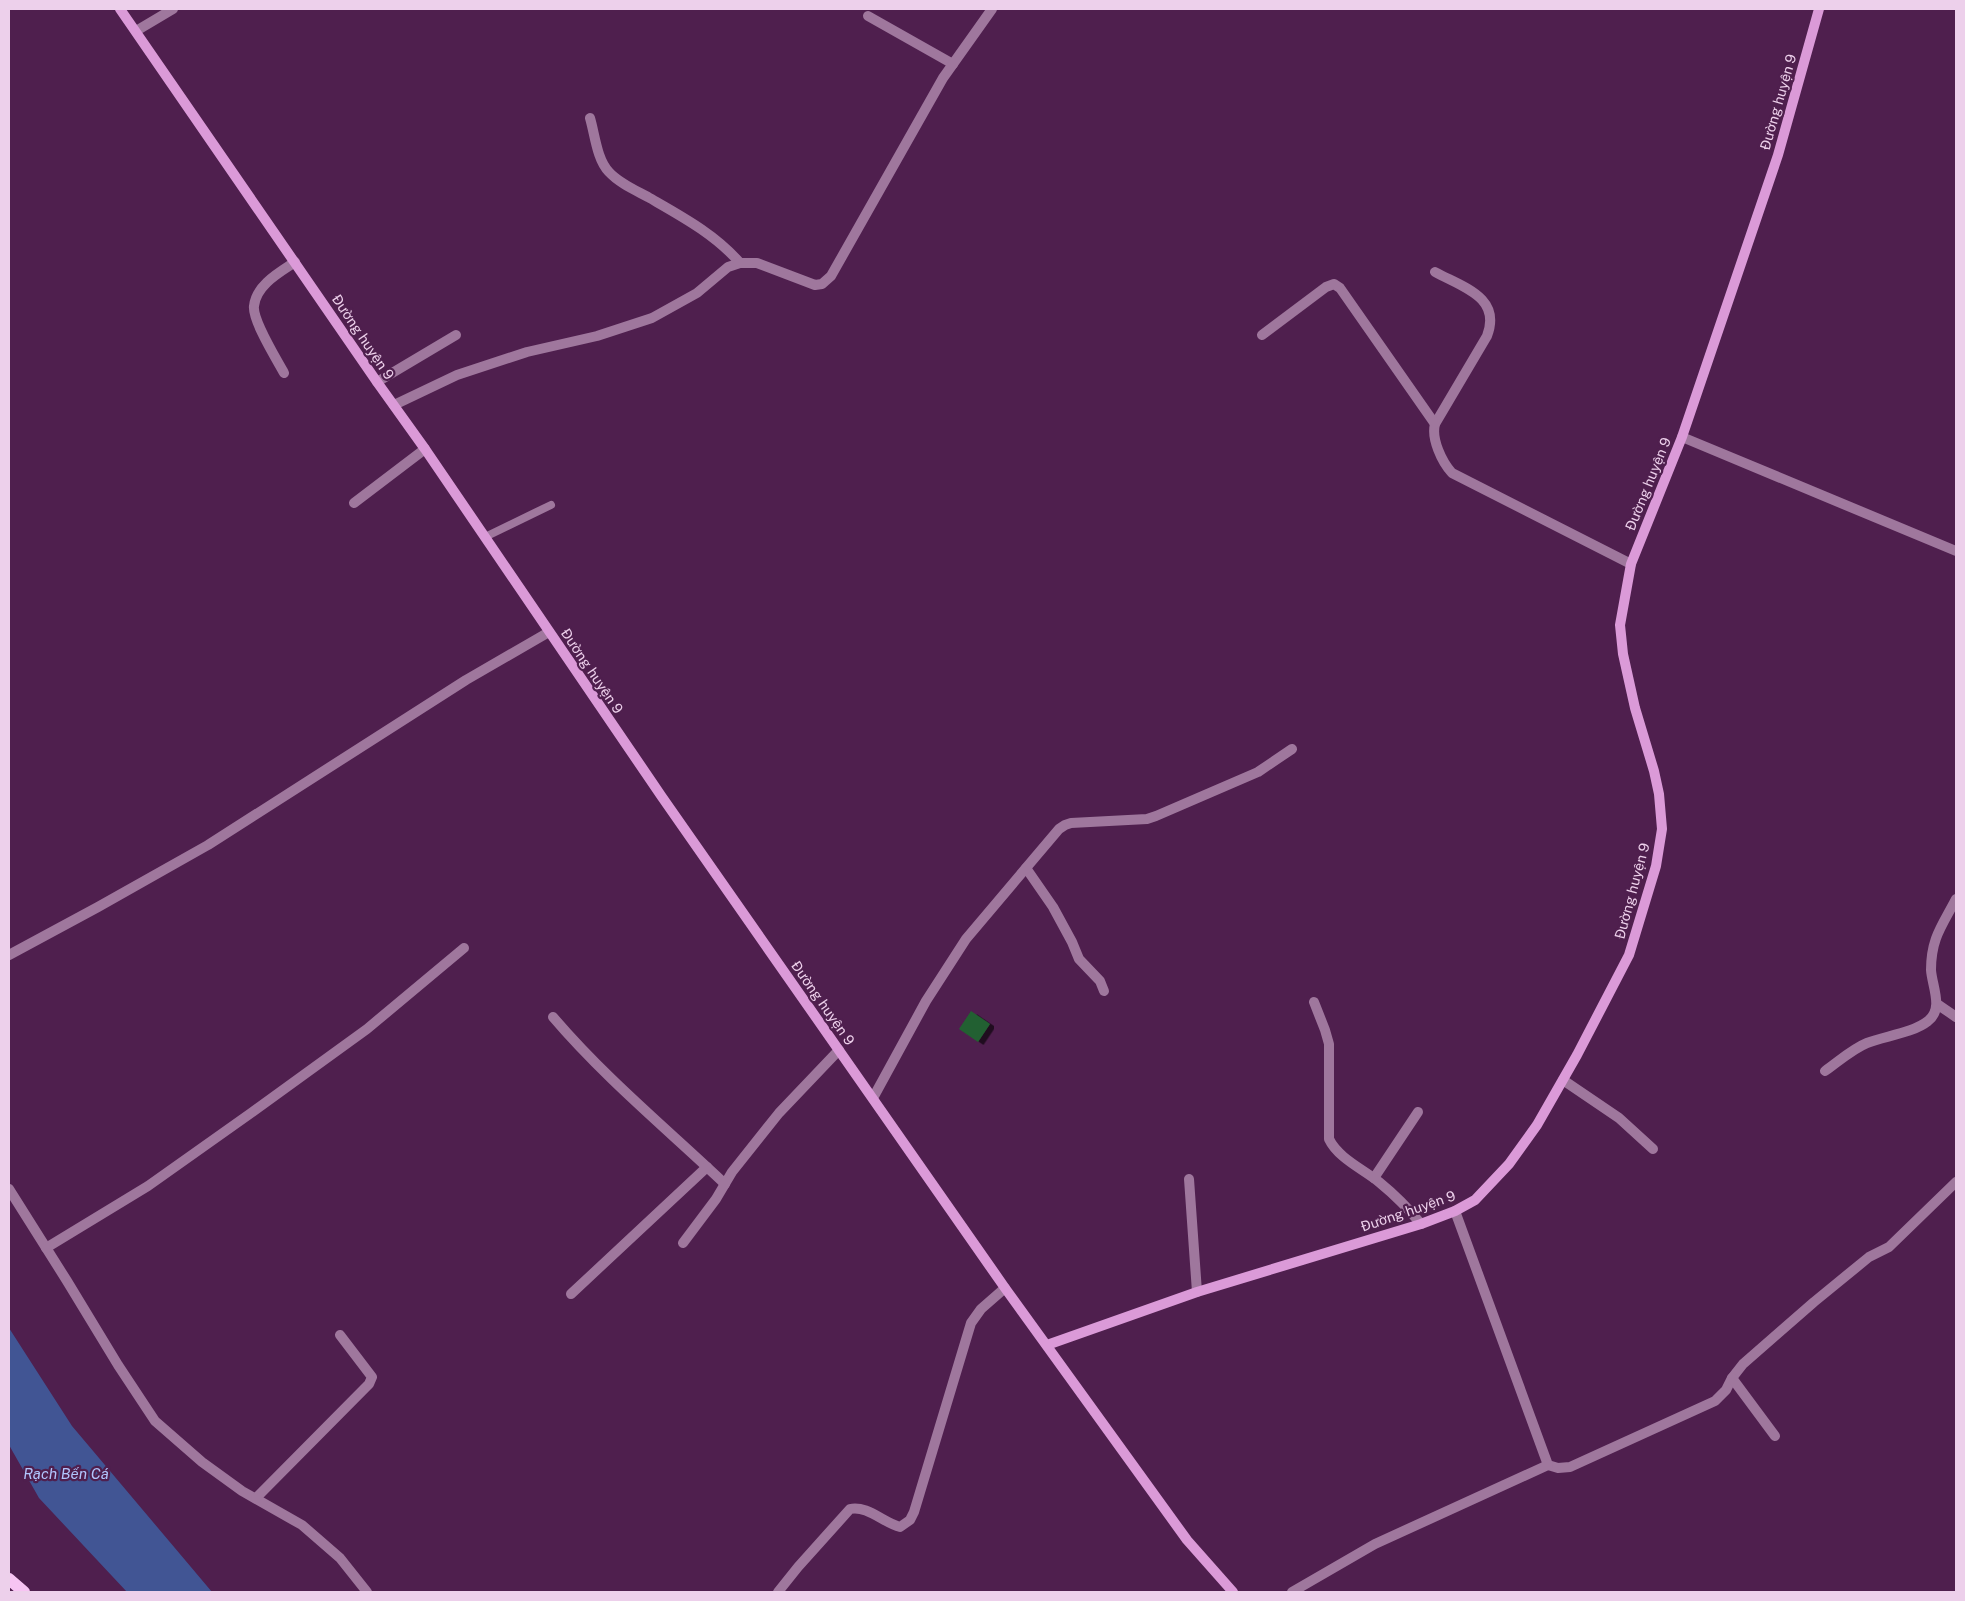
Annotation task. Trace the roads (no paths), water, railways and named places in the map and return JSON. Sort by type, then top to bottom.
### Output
[{"type":"main road","points":[[9,1579],[24,1592]]},
{"type":"street","name":"Đường huyện 9","points":[[120,9],[425,449],[549,632],[1005,1288],[1187,1540],[1233,1592]]},
{"type":"street","points":[[136,32],[174,9]]},
{"type":"street","points":[[394,405],[457,375],[528,352],[597,336],[652,318],[678,306],[728,267],[740,263],[757,263],[814,285],[822,284],[831,276],[943,78],[992,9]]},
{"type":"street","name":"Đường huyện 9","points":[[1047,1346],[1197,1292],[1421,1224],[1456,1211],[1474,1200],[1509,1164],[1537,1125],[1563,1080],[1629,955],[1656,866],[1662,829],[1659,794],[1654,771],[1635,708],[1623,654],[1620,625],[1631,564],[1682,437],[1778,155],[1819,9]]},
{"type":"street","points":[[868,16],[953,64]]},
{"type":"street","points":[[590,118],[602,161],[608,172],[618,180],[711,235],[729,250],[740,263]]},
{"type":"street","points":[[284,373],[257,322],[253,308],[256,298],[265,285],[277,274],[296,262]]},
{"type":"street","points":[[1435,272],[1478,296],[1485,302],[1492,316],[1487,336],[1435,424],[1434,438],[1447,467],[1452,473],[1631,564]]},
{"type":"street","points":[[1262,335],[1326,287],[1334,284],[1340,288],[1435,424]]},
{"type":"street","points":[[377,382],[456,335]]},
{"type":"street","points":[[1682,437],[1956,551]]},
{"type":"street","points":[[354,503],[425,449]]},
{"type":"street","points":[[9,955],[208,845],[466,680],[549,632]]},
{"type":"street","points":[[873,1098],[926,1001],[966,939],[1059,829],[1065,825],[1147,819],[1156,816],[1258,772],[1292,750]]},
{"type":"street","points":[[1026,868],[1053,907],[1079,959],[1100,981],[1104,991]]},
{"type":"street","points":[[1825,1071],[1866,1044],[1929,1021],[1936,1012],[1937,1004],[1931,954],[1934,940],[1956,899]]},
{"type":"street","points":[[46,1248],[148,1186],[367,1030],[464,948]]},
{"type":"street","points":[[1314,1002],[1329,1044],[1329,1139],[1333,1148],[1406,1204],[1421,1224]]},
{"type":"street","points":[[1937,1004],[1956,1017]]},
{"type":"street","points":[[553,1017],[578,1047],[725,1184]]},
{"type":"street","points":[[683,1243],[725,1184],[779,1114],[839,1050]]},
{"type":"street","points":[[1563,1080],[1619,1118],[1653,1149]]},
{"type":"street","points":[[1374,1178],[1418,1112]]},
{"type":"street","points":[[571,1294],[707,1167]]},
{"type":"street","points":[[1189,1179],[1197,1292]]},
{"type":"street","points":[[1292,1592],[1374,1544],[1548,1465],[1558,1468],[1570,1467],[1715,1401],[1726,1390],[1732,1378],[1743,1364],[1868,1257],[1889,1247],[1956,1182]]},
{"type":"street","points":[[9,1189],[118,1365],[156,1421],[202,1462],[256,1498],[302,1524],[340,1558],[367,1592]]},
{"type":"street","points":[[1456,1211],[1548,1465]]},
{"type":"street","points":[[778,1592],[850,1509],[864,1510],[900,1527],[910,1520],[940,1430],[971,1322],[981,1309],[1005,1288]]},
{"type":"street","points":[[256,1498],[369,1384],[372,1377],[340,1335]]},
{"type":"street","points":[[1732,1378],[1775,1436]]},
{"type":"lane","points":[[485,538],[552,505]]},
{"type":"water","name":"Rạch Bến Cá","points":[[9,1328],[72,1426],[212,1592],[127,1592],[39,1498],[9,1445]]}]
